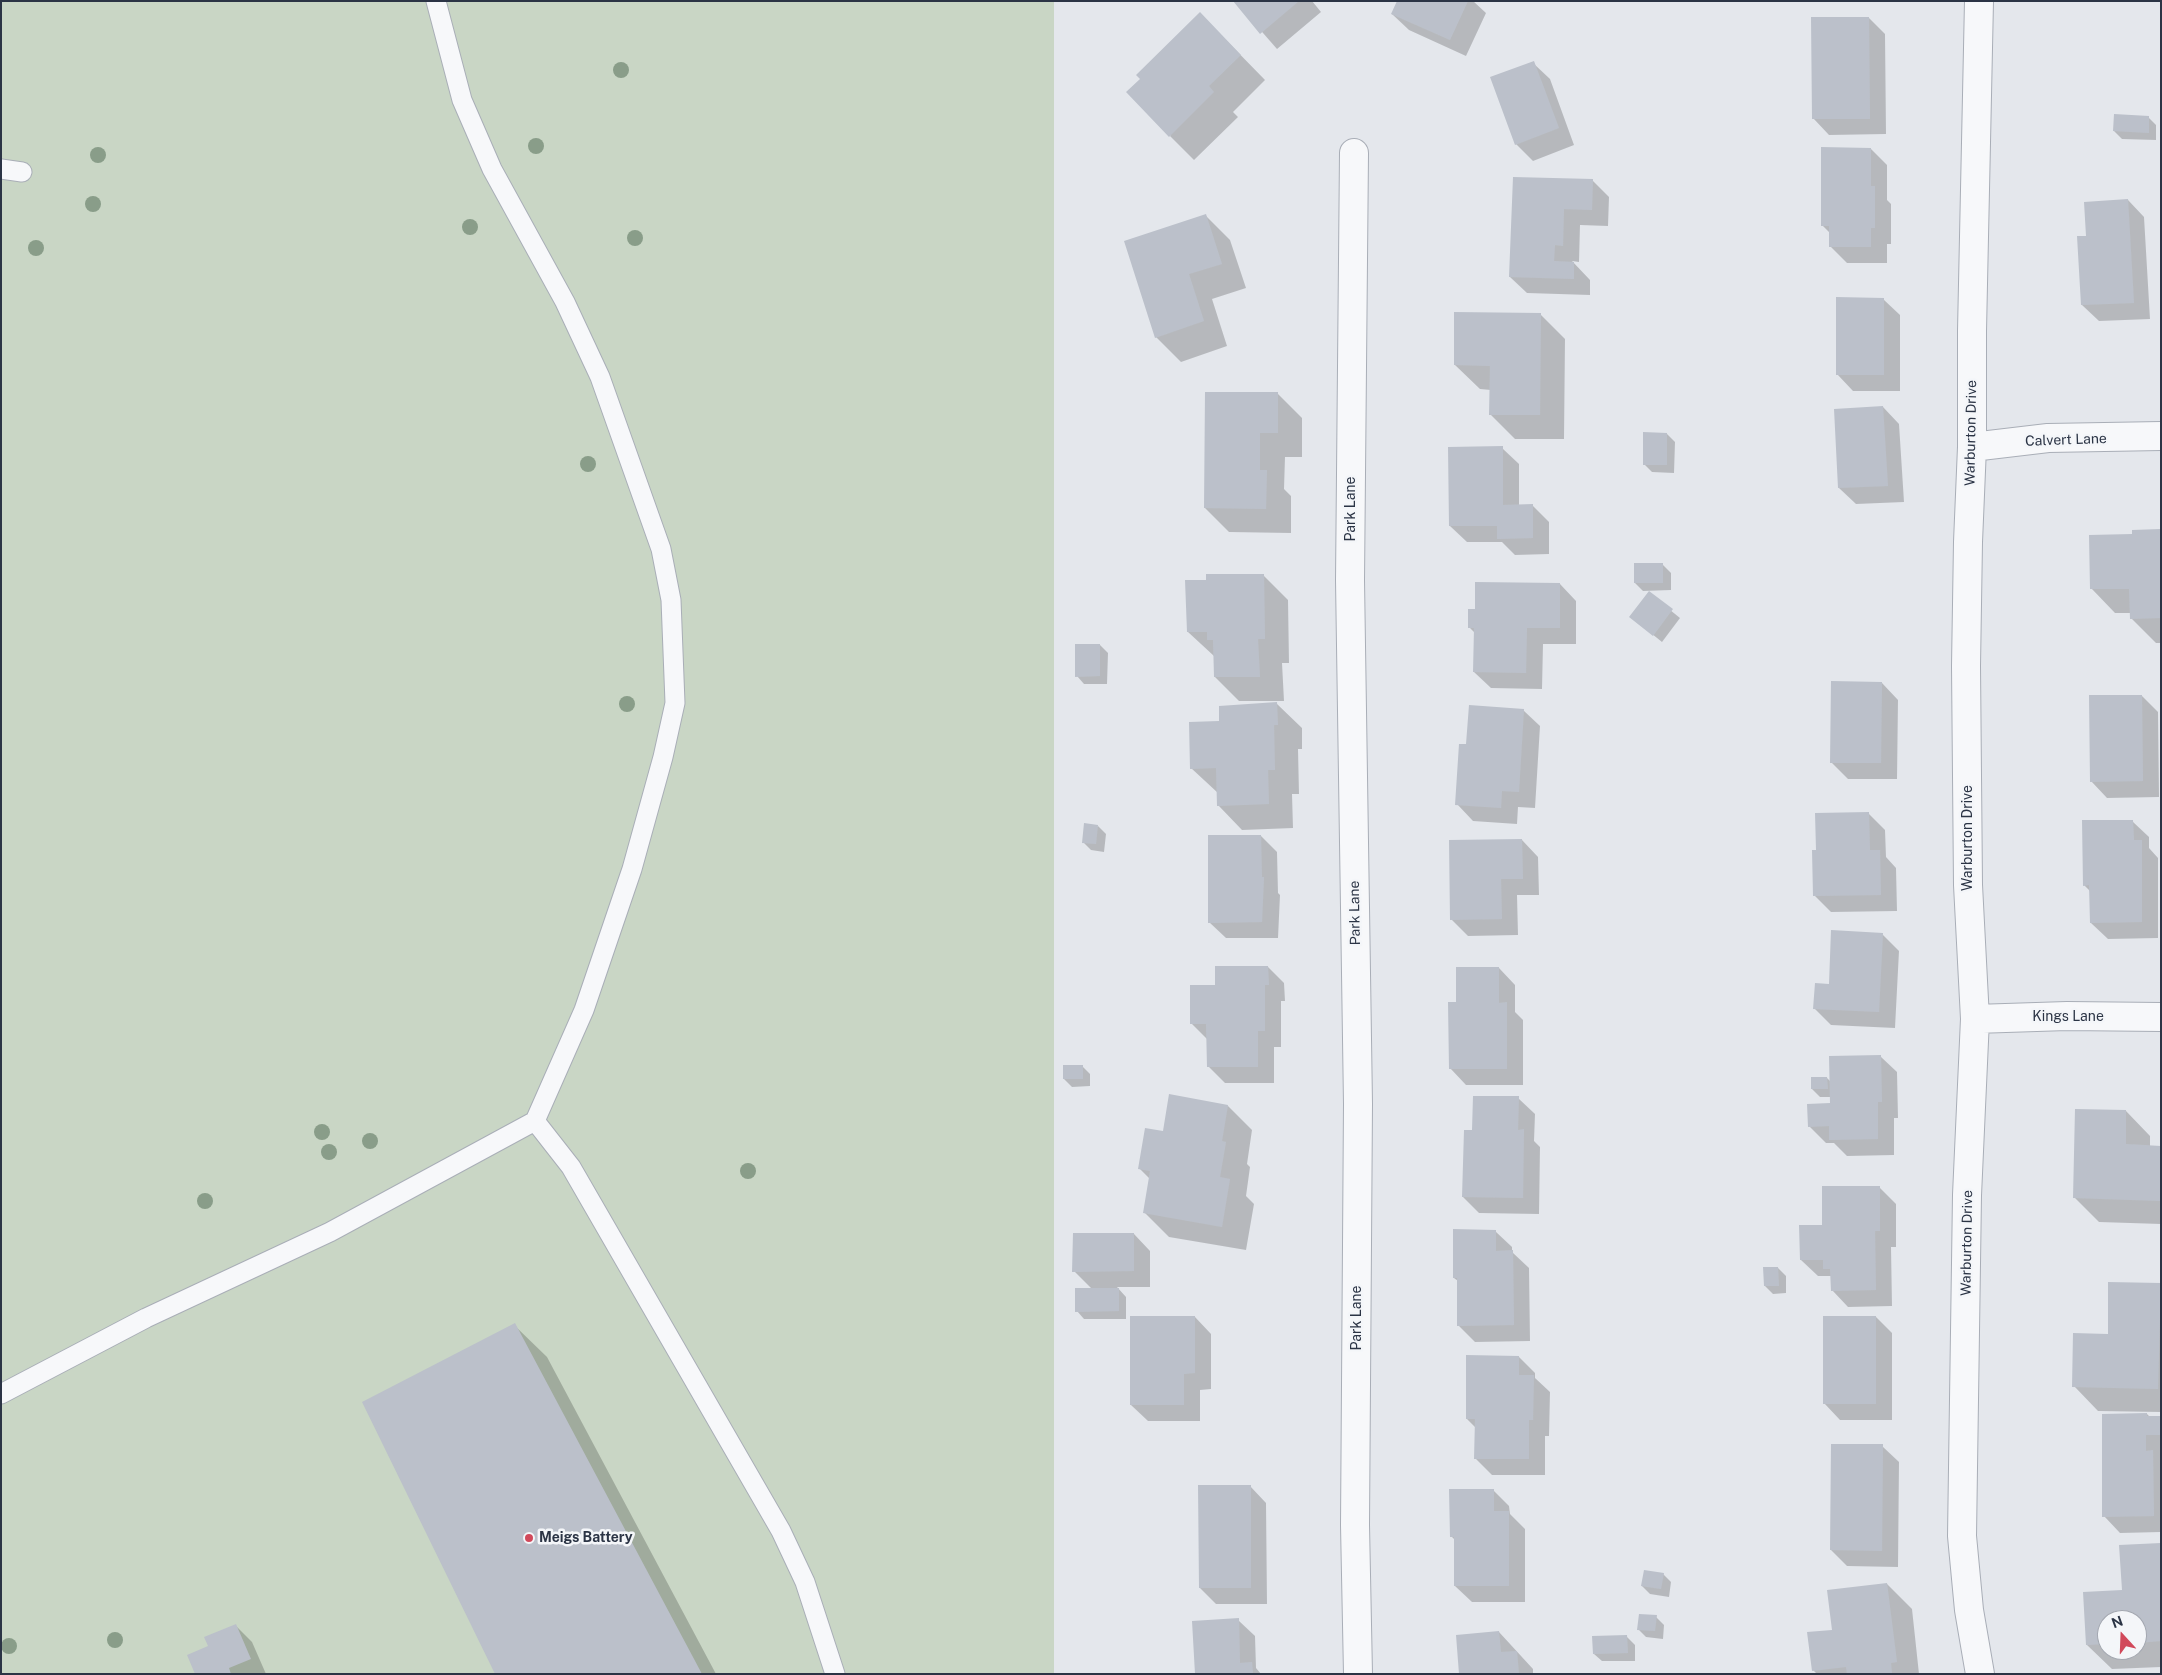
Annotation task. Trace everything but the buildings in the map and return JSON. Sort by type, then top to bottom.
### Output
[{"type":"street","name":"Warburton Drive","points":[[1979,1],[1972,332],[1972,447],[1968,542],[1966,750],[1968,885],[1975,1019],[1967,1195],[1962,1536],[1969,1610],[1980,1674]]},
{"type":"street","name":"Park Lane","points":[[1354,153],[1350,580],[1358,1104],[1355,1525],[1358,1674]]},
{"type":"street","name":"Calvert Lane","points":[[1972,447],[2048,438],[2161,436]]},
{"type":"street","name":"Kings Lane","points":[[1975,1019],[2067,1016],[2161,1018]]},
{"type":"lane","points":[[1,1394],[146,1318],[330,1232],[535,1121],[584,1010],[632,869],[663,757],[675,703],[671,600],[661,549],[600,377],[565,302],[492,169],[462,100],[436,1]]},
{"type":"lane","points":[[1,169],[22,172]]},
{"type":"lane","points":[[535,1121],[572,1167],[781,1531],[805,1582],[835,1674]]},
{"type":"green space","points":[[1,1],[1054,1],[1054,1674],[1,1674]]},
{"type":"place","name":"Meigs Battery","points":[[529,1538]]}]
